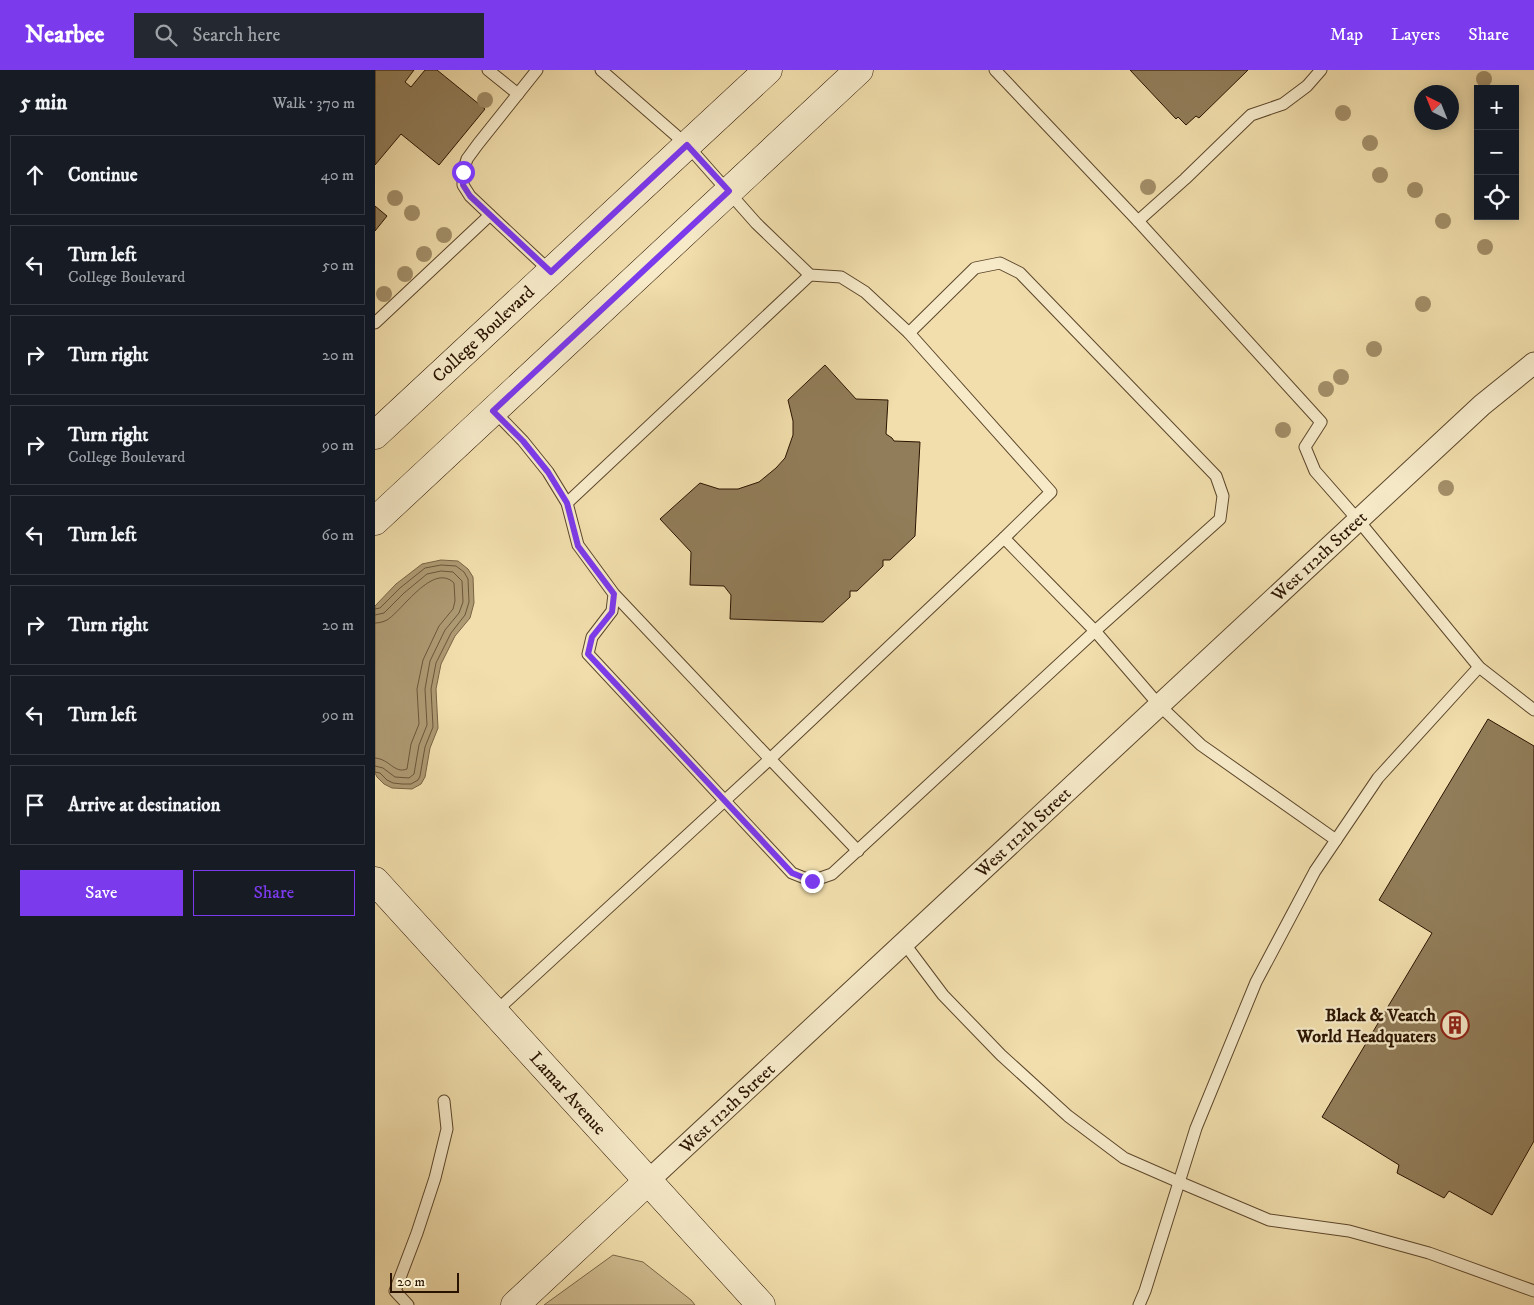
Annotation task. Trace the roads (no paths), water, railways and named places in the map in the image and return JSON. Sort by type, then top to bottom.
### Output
[{"type":"main road","name":"College Boulevard","points":[[375,435],[768,70]]},
{"type":"main road","points":[[375,521],[859,70]]},
{"type":"main road","name":"Lamar Avenue","points":[[375,881],[761,1305]]},
{"type":"main road","name":"West 112th Street","points":[[515,1305],[648,1181]]},
{"type":"street","name":"West 112th Street","points":[[648,1181],[1481,405],[1534,363]]},
{"type":"lane","points":[[488,70],[518,94]]},
{"type":"lane","points":[[537,70],[467,159],[463,172],[463,185],[470,196],[551,272]]},
{"type":"lane","points":[[495,1012],[770,759],[1051,492],[909,333],[865,292],[841,277],[810,275],[756,223],[687,145],[601,70]]},
{"type":"lane","points":[[995,70],[1138,221],[1321,422],[1305,447],[1315,471],[1358,520],[1479,667],[1534,710]]},
{"type":"lane","points":[[1138,221],[1185,179],[1251,115],[1283,104],[1307,86],[1321,70]]},
{"type":"lane","points":[[375,323],[490,215]]},
{"type":"lane","points":[[614,594],[612,612],[592,637],[588,654],[792,873],[812,881],[832,874],[1095,631],[1220,519],[1223,496],[1216,476],[1020,273],[1000,262],[975,268],[909,333]]},
{"type":"lane","points":[[567,503],[810,275]]},
{"type":"lane","points":[[493,411],[523,441],[548,472],[567,503],[578,546],[614,594],[858,850]]},
{"type":"lane","points":[[1004,538],[1095,631],[1159,705],[1201,746],[1336,840]]},
{"type":"lane","points":[[1139,1305],[1196,1128],[1256,982],[1315,871],[1378,778],[1479,667]]},
{"type":"lane","points":[[904,943],[943,995],[1001,1055],[1068,1116],[1125,1158],[1269,1220],[1349,1230],[1429,1253],[1534,1291]]},
{"type":"lane","points":[[408,1305],[395,1291],[435,1178],[447,1129],[444,1101]]},
{"type":"water","points":[[441,560],[458,561],[468,569],[473,577],[474,603],[470,618],[455,636],[441,664],[436,689],[438,728],[430,748],[425,777],[421,784],[412,789],[392,788],[384,784],[375,773],[375,606],[396,584],[422,564]]},
{"type":"place","name":"Black & Veatch World Headquaters","points":[[1455,1025]]}]
